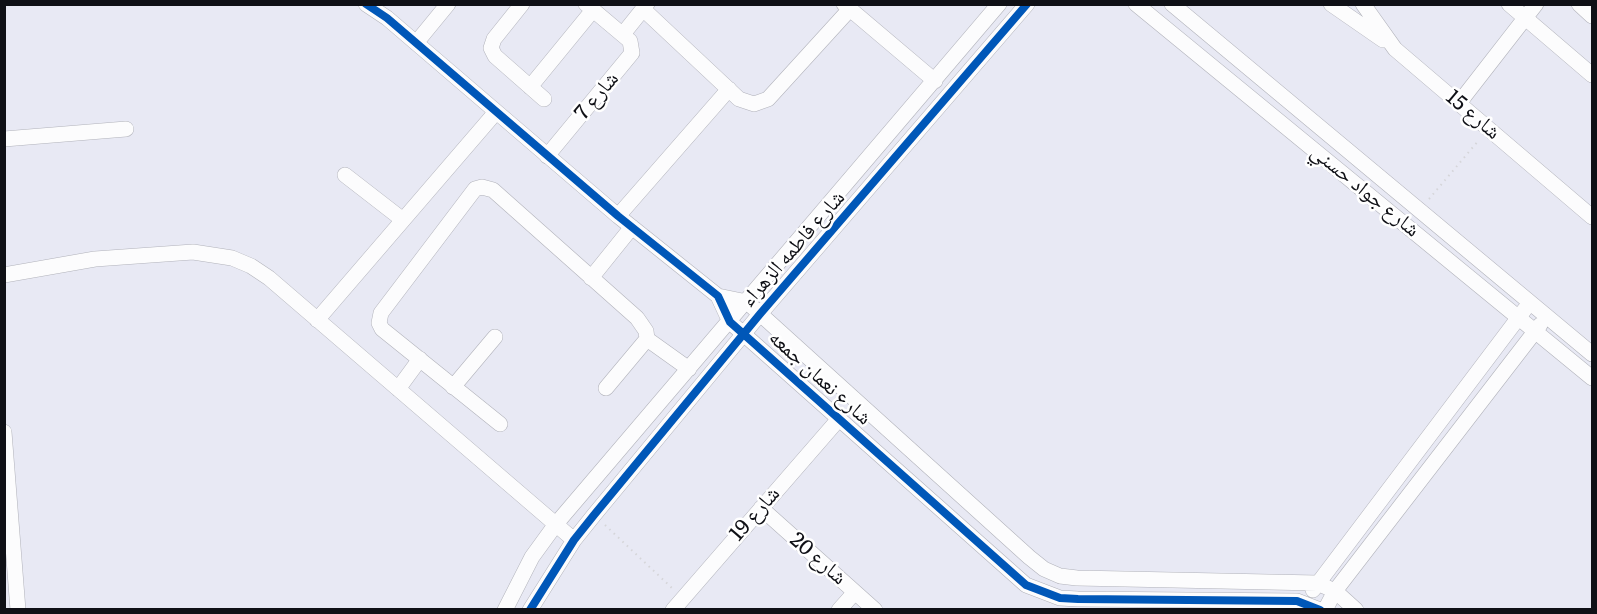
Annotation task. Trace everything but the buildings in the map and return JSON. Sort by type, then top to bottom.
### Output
[{"type":"street","points":[[416,43],[448,4]]},
{"type":"street","points":[[522,4],[494,39],[491,48],[495,56],[544,99]]},
{"type":"street","name":"شارع فاطمه الزهراء","points":[[505,609],[532,557],[556,524],[999,4]]},
{"type":"street","name":"شارع فاطمه الزهراء","points":[[530,609],[574,540],[594,514],[760,314],[1027,4]]},
{"type":"street","name":"شارع جواد حسني","points":[[1136,4],[1593,378]]},
{"type":"street","name":"شارع جواد حسني","points":[[1172,4],[1593,354]]},
{"type":"street","points":[[1331,4],[1395,49]]},
{"type":"street","name":"شارع 15","points":[[1363,4],[1395,49],[1593,217]]},
{"type":"street","points":[[1509,4],[1593,75]]},
{"type":"street","points":[[1459,103],[1536,4]]},
{"type":"street","points":[[1579,4],[1593,16]]},
{"type":"street","name":"شارع نعمان جمعه","points":[[369,5],[618,216],[718,296],[730,322],[1026,585],[1051,595],[1078,599],[1313,606]]},
{"type":"street","points":[[530,87],[590,7],[623,34],[645,7],[729,89],[746,103],[754,105],[768,99],[847,7],[935,81]]},
{"type":"street","name":"شارع 7","points":[[547,156],[628,59],[632,47],[623,34]]},
{"type":"street","points":[[618,216],[729,89]]},
{"type":"street","points":[[317,320],[496,111]]},
{"type":"street","points":[[4,139],[126,129]]},
{"type":"street","points":[[345,175],[403,220]]},
{"type":"street","points":[[500,424],[382,329],[380,318],[475,189],[482,187],[493,190],[637,318],[646,331],[647,339],[606,388]]},
{"type":"street","points":[[591,278],[632,227]]},
{"type":"street","points":[[4,275],[95,259],[193,252],[212,253],[251,266],[268,278],[574,540]]},
{"type":"street","name":"شارع نعمان جمعه","points":[[718,296],[747,302],[1029,558],[1060,576],[1317,583],[1335,591],[1356,609]]},
{"type":"street","points":[[1313,606],[1317,583],[1530,302]]},
{"type":"street","points":[[1325,609],[1335,591],[1547,316]]},
{"type":"street","points":[[453,387],[495,337]]},
{"type":"street","points":[[647,339],[689,369]]},
{"type":"street","points":[[398,389],[420,359]]},
{"type":"street","name":"شارع 19","points":[[678,604],[838,420]]},
{"type":"street","points":[[874,452],[881,436],[888,430]]},
{"type":"street","points":[[4,432],[18,609]]},
{"type":"street","points":[[920,493],[932,480],[933,471]]},
{"type":"street","name":"شارع 20","points":[[761,508],[875,609]]},
{"type":"street","points":[[839,609],[855,592]]},
{"type":"path","points":[[1419,210],[1489,128]]},
{"type":"path","points":[[594,514],[678,604]]},
{"type":"cycle path","points":[[366,4],[387,18],[618,216],[718,296],[730,322],[1026,585],[1060,598],[1297,601],[1320,610]]},
{"type":"cycle path","points":[[530,610],[574,540],[594,515],[760,314],[1027,4]]}]
